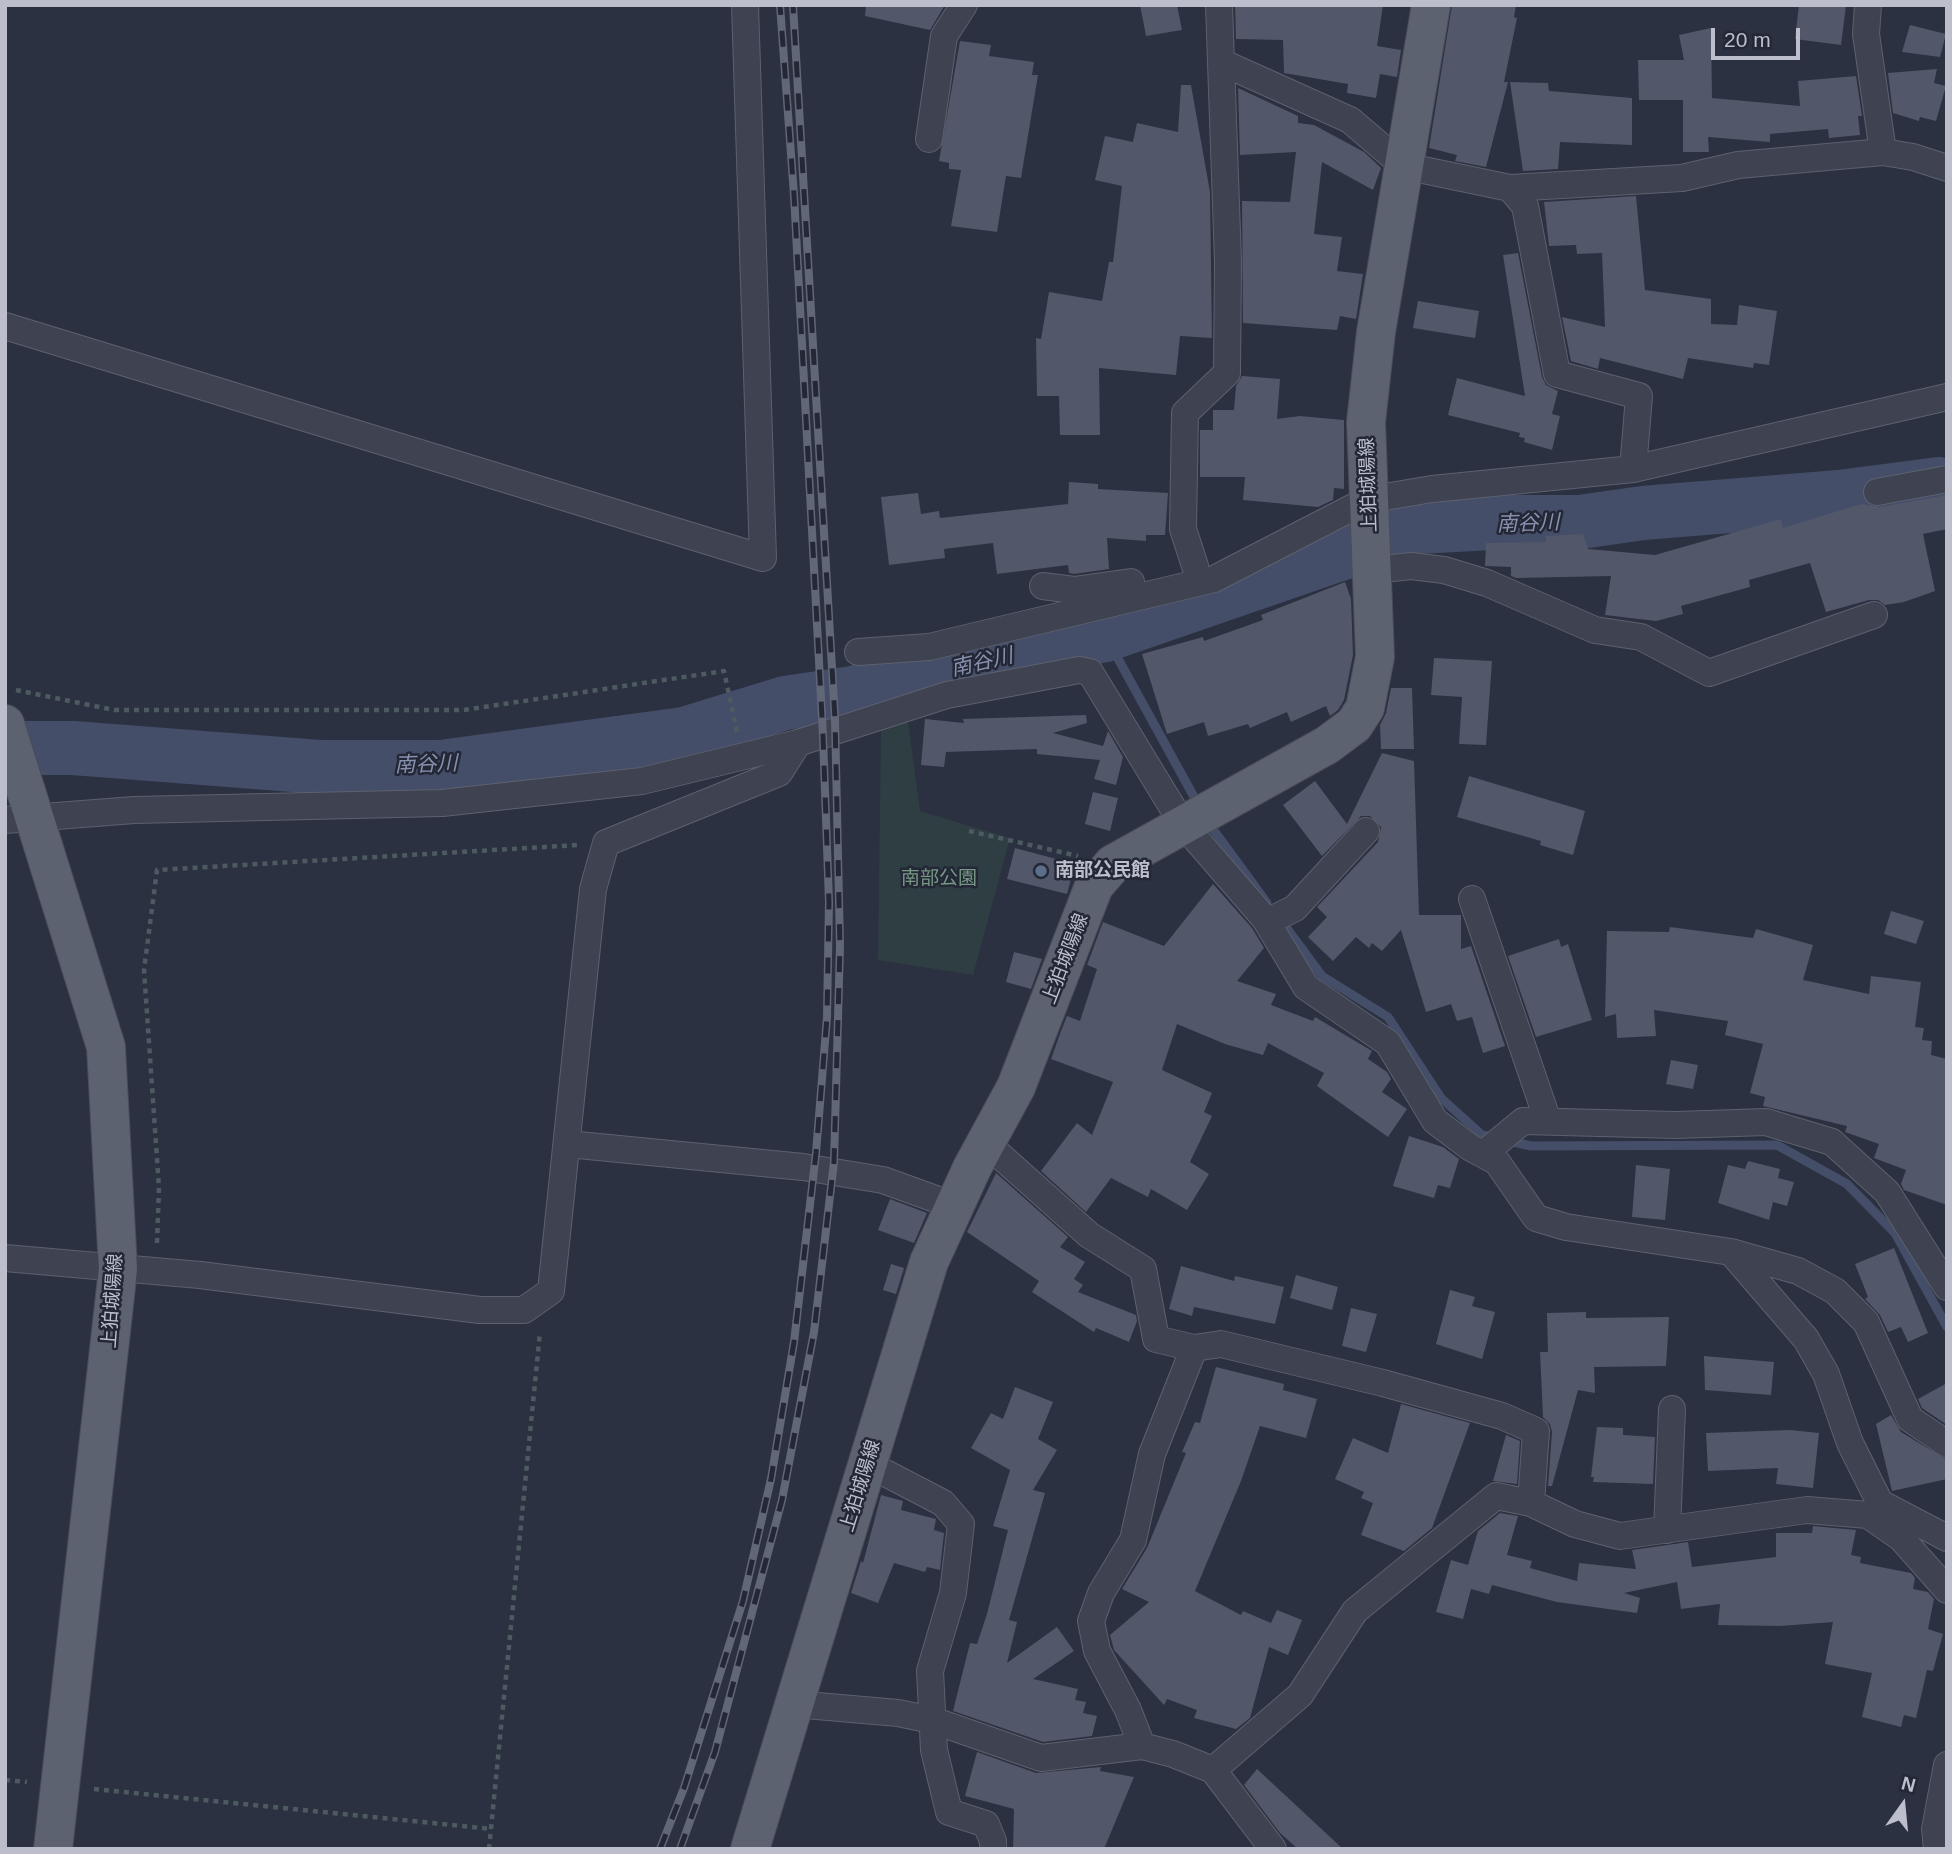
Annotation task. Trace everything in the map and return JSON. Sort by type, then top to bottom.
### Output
[{"type":"main road","name":"上狛城陽線","points":[[750,1849],[929,1262],[1016,1087],[1094,886],[1113,864],[1182,823],[1326,745],[1354,725],[1365,708],[1375,657],[1366,422],[1376,332],[1431,5]]},
{"type":"main road","name":"上狛城陽線","points":[[5,724],[23,809],[106,1047],[118,1269],[53,1849]]},
{"type":"street","points":[[5,326],[763,558],[745,5]]},
{"type":"street","points":[[929,139],[944,36],[964,5]]},
{"type":"street","points":[[1195,566],[1183,529],[1185,413],[1227,373],[1228,262],[1219,5]]},
{"type":"street","points":[[1868,5],[1866,34],[1883,152]]},
{"type":"street","points":[[1221,62],[1350,120],[1404,166],[1510,188],[1682,178],[1738,165],[1883,152],[1913,157],[1947,168]]},
{"type":"street","points":[[1510,188],[1525,206],[1557,374],[1639,396],[1633,469]]},
{"type":"street","points":[[858,652],[929,647],[1214,579],[1368,503],[1432,489],[1633,469],[1947,397]]},
{"type":"street","points":[[1877,492],[1947,479]]},
{"type":"street","points":[[1043,586],[1074,590],[1153,578],[1195,566],[1289,528],[1328,521]]},
{"type":"street","points":[[1373,565],[1433,569],[1487,583],[1595,629],[1641,637],[1709,673],[1874,615]]},
{"type":"street","points":[[23,809],[134,810],[442,803],[642,781],[798,743],[947,695],[1079,670],[1090,672],[1182,823],[1267,922],[1306,987],[1388,1043],[1435,1121],[1497,1162],[1536,1218],[1566,1227],[1731,1252],[1798,1271],[1835,1291],[1866,1322],[1910,1419],[1947,1444]]},
{"type":"street","points":[[5,1258],[157,1272],[480,1310],[524,1310],[551,1291],[593,889],[606,843],[779,773],[798,743]]},
{"type":"street","points":[[1267,922],[1295,908],[1366,831]]},
{"type":"street","points":[[1472,899],[1548,1121]]},
{"type":"street","points":[[1483,1154],[1523,1121],[1676,1125],[1766,1122],[1832,1142],[1887,1192],[1947,1287]]},
{"type":"street","points":[[986,1143],[1089,1235],[1143,1269],[1156,1339],[1194,1348],[1220,1344],[1370,1379],[1502,1416],[1536,1431],[1531,1503]]},
{"type":"street","points":[[568,1144],[803,1167],[883,1180],[955,1206]]},
{"type":"street","points":[[1731,1252],[1806,1339],[1826,1374],[1850,1443],[1886,1517],[1947,1590]]},
{"type":"street","points":[[1142,1746],[1128,1710],[1097,1651],[1091,1621],[1101,1593],[1133,1540],[1152,1454],[1194,1348]]},
{"type":"street","points":[[1667,1530],[1672,1409]]},
{"type":"street","points":[[868,1464],[943,1503],[961,1524],[953,1593],[930,1671],[934,1750],[949,1812],[986,1824],[993,1841],[993,1849]]},
{"type":"street","points":[[1213,1770],[1300,1695],[1355,1611],[1496,1496],[1531,1503],[1575,1524],[1620,1536],[1807,1510],[1886,1517],[1947,1538]]},
{"type":"street","points":[[794,1704],[898,1713],[932,1720],[1041,1758],[1142,1746],[1174,1754],[1213,1770],[1273,1849]]},
{"type":"street","points":[[1937,1849],[1935,1829],[1947,1765]]},
{"type":"path","points":[[5,688],[114,710],[464,709],[724,671],[742,757]]},
{"type":"path","points":[[969,831],[1113,864]]},
{"type":"path","points":[[157,1272],[159,1188],[144,970],[157,870],[606,843]]},
{"type":"path","points":[[489,1849],[544,1296]]},
{"type":"path","points":[[5,1780],[491,1829]]},
{"type":"green space","name":"南部公園","points":[[908,721],[920,811],[1010,838],[973,975],[878,960],[881,730]]},
{"type":"building","points":[[866,5],[945,5],[930,30],[865,16]]},
{"type":"building","points":[[1140,5],[1177,5],[1182,30],[1146,36]]},
{"type":"building","points":[[1235,5],[1383,5],[1377,46],[1401,50],[1397,77],[1380,74],[1376,98],[1347,93],[1348,84],[1284,73],[1283,40],[1236,39]]},
{"type":"building","points":[[1452,5],[1516,5],[1514,17],[1517,18],[1504,82],[1508,82],[1486,167],[1455,161],[1457,155],[1429,148]]},
{"type":"building","points":[[1799,5],[1846,5],[1841,45],[1795,39]]},
{"type":"building","points":[[1910,25],[1946,34],[1940,57],[1902,52]]},
{"type":"building","points":[[1711,28],[1712,98],[1800,106],[1798,81],[1856,76],[1862,116],[1858,116],[1860,135],[1829,138],[1828,129],[1770,134],[1770,142],[1708,137],[1709,152],[1683,152],[1683,100],[1639,100],[1638,60],[1684,60],[1679,35]]},
{"type":"building","points":[[960,41],[991,45],[989,56],[1034,62],[1032,75],[1038,75],[1021,178],[1006,176],[997,232],[951,226],[961,170],[949,169],[949,163],[939,161]]},
{"type":"building","points":[[1937,69],[1934,83],[1946,86],[1936,121],[1920,117],[1919,121],[1893,113],[1888,73]]},
{"type":"building","points":[[1510,82],[1548,83],[1549,91],[1632,98],[1632,145],[1560,142],[1558,169],[1523,171]]},
{"type":"building","points":[[1181,85],[1191,85],[1210,192],[1212,338],[1180,336],[1176,375],[1099,368],[1100,435],[1060,435],[1059,396],[1037,396],[1036,338],[1041,339],[1049,292],[1102,301],[1109,262],[1113,262],[1122,186],[1095,180],[1105,136],[1133,142],[1137,123],[1178,132]]},
{"type":"building","points":[[1238,88],[1298,116],[1298,123],[1314,125],[1364,152],[1381,168],[1373,190],[1322,162],[1314,234],[1342,237],[1337,271],[1363,274],[1356,319],[1340,316],[1337,330],[1243,323],[1242,201],[1290,202],[1296,152],[1240,155]]},
{"type":"building","points":[[1636,196],[1645,290],[1711,299],[1711,324],[1737,325],[1739,305],[1777,311],[1769,365],[1754,363],[1753,368],[1688,358],[1683,379],[1600,358],[1598,369],[1571,361],[1562,317],[1605,327],[1602,253],[1577,254],[1576,245],[1549,246],[1544,202]]},
{"type":"building","points":[[1518,253],[1542,377],[1546,385],[1558,391],[1552,414],[1560,416],[1552,450],[1524,442],[1525,438],[1519,437],[1520,433],[1448,415],[1457,378],[1525,396],[1503,255]]},
{"type":"building","points":[[1418,301],[1479,311],[1475,338],[1413,328]]},
{"type":"building","points":[[1242,376],[1280,379],[1277,419],[1300,416],[1344,420],[1344,489],[1334,488],[1333,500],[1318,507],[1243,500],[1245,477],[1200,477],[1200,430],[1213,430],[1213,410],[1234,410],[1236,386]]},
{"type":"building","points":[[1069,482],[1098,484],[1098,489],[1168,493],[1165,535],[1146,535],[1146,541],[1107,538],[1109,569],[1074,574],[1069,573],[1068,565],[997,574],[993,543],[944,549],[945,558],[889,565],[881,497],[918,493],[921,514],[939,511],[940,518],[1068,504]]},
{"type":"building","points":[[1947,495],[1947,529],[1923,534],[1935,591],[1904,602],[1885,605],[1878,600],[1869,600],[1826,612],[1810,563],[1749,580],[1750,587],[1681,606],[1683,614],[1656,621],[1605,615],[1611,576],[1516,578],[1511,576],[1511,567],[1485,566],[1486,543],[1546,542],[1546,536],[1583,534],[1588,549],[1655,555],[1781,519],[1783,528],[1861,504],[1880,507]]},
{"type":"building","points":[[1345,582],[1351,599],[1353,655],[1344,700],[1338,710],[1330,716],[1326,706],[1291,722],[1287,712],[1250,728],[1248,724],[1208,736],[1204,722],[1167,734],[1142,654],[1203,637],[1204,641],[1263,620],[1261,615]]},
{"type":"building","points":[[1434,658],[1492,661],[1486,745],[1459,744],[1462,697],[1431,695]]},
{"type":"building","points":[[1391,688],[1412,688],[1414,749],[1381,749],[1380,725],[1386,713]]},
{"type":"building","points":[[1086,715],[1087,723],[1053,733],[1103,746],[1108,731],[1123,757],[1116,785],[1094,779],[1100,760],[1037,754],[1037,749],[946,752],[944,767],[921,765],[925,719],[964,723],[963,719]]},
{"type":"building","points":[[1382,753],[1414,761],[1419,915],[1461,915],[1461,949],[1471,946],[1505,1046],[1483,1053],[1472,1017],[1457,1021],[1451,1004],[1426,1012],[1401,930],[1382,951],[1372,943],[1369,948],[1356,937],[1333,961],[1308,937],[1327,917],[1317,907],[1378,842],[1381,827],[1370,816],[1361,816],[1322,856],[1283,805],[1315,781],[1347,824]]},
{"type":"building","points":[[1469,776],[1585,811],[1573,855],[1540,845],[1541,841],[1457,817]]},
{"type":"building","points":[[1093,792],[1118,798],[1110,831],[1085,824]]},
{"type":"building","name":"南部公民館","points":[[1015,848],[1075,864],[1067,894],[1007,879]]},
{"type":"building","points":[[1213,884],[1252,928],[1264,948],[1237,981],[1276,994],[1271,1005],[1313,1021],[1315,1017],[1372,1051],[1368,1059],[1387,1072],[1391,1079],[1382,1092],[1407,1109],[1388,1137],[1317,1086],[1324,1073],[1268,1043],[1263,1055],[1225,1044],[1177,1024],[1162,1070],[1212,1093],[1204,1112],[1212,1116],[1190,1162],[1209,1174],[1187,1210],[1151,1189],[1148,1197],[1111,1178],[1086,1212],[1041,1171],[1077,1123],[1092,1135],[1113,1082],[1051,1059],[1067,1016],[1080,1021],[1097,969],[1087,965],[1103,922],[1164,946]]},
{"type":"building","points":[[1891,911],[1924,921],[1916,944],[1884,934]]},
{"type":"building","points":[[1670,927],[1753,938],[1756,929],[1813,945],[1803,980],[1869,994],[1871,976],[1921,982],[1915,1027],[1924,1028],[1922,1040],[1932,1041],[1931,1055],[1947,1059],[1947,1205],[1904,1190],[1901,1184],[1906,1170],[1874,1158],[1879,1144],[1845,1132],[1847,1126],[1763,1106],[1765,1097],[1750,1093],[1763,1044],[1725,1035],[1728,1021],[1654,1010],[1656,1036],[1617,1038],[1616,1014],[1605,1017],[1607,931],[1669,932]]},
{"type":"building","points":[[1559,939],[1561,947],[1568,944],[1592,1020],[1536,1037],[1508,956]]},
{"type":"building","points":[[1014,952],[1042,959],[1031,989],[1006,982]]},
{"type":"building","points":[[1671,1060],[1698,1065],[1693,1089],[1666,1084]]},
{"type":"building","points":[[1409,1136],[1443,1147],[1459,1159],[1450,1188],[1438,1185],[1434,1198],[1393,1186]]},
{"type":"building","points":[[1748,1161],[1780,1169],[1778,1178],[1794,1182],[1787,1206],[1773,1202],[1769,1220],[1718,1203],[1728,1165],[1745,1169]]},
{"type":"building","points":[[1636,1165],[1670,1169],[1665,1220],[1632,1217]]},
{"type":"building","points":[[996,1173],[1068,1237],[1060,1247],[1085,1262],[1074,1279],[1083,1285],[1078,1292],[1136,1315],[1137,1321],[1129,1342],[1096,1328],[1094,1332],[1032,1292],[1039,1281],[967,1232]]},
{"type":"building","points":[[890,1199],[927,1213],[914,1243],[878,1230]]},
{"type":"building","points":[[1894,1248],[1928,1333],[1908,1342],[1901,1327],[1888,1332],[1880,1315],[1865,1299],[1868,1297],[1855,1264]]},
{"type":"building","points":[[891,1264],[904,1268],[896,1294],[883,1290]]},
{"type":"building","points":[[1181,1266],[1234,1281],[1235,1276],[1284,1287],[1275,1324],[1194,1307],[1192,1316],[1169,1309]]},
{"type":"building","points":[[1296,1275],[1338,1287],[1332,1310],[1290,1298]]},
{"type":"building","points":[[1450,1290],[1475,1297],[1472,1306],[1495,1312],[1482,1359],[1436,1344]]},
{"type":"building","points":[[1351,1308],[1377,1314],[1366,1352],[1342,1346]]},
{"type":"building","points":[[1586,1312],[1586,1318],[1669,1317],[1666,1366],[1594,1367],[1595,1393],[1578,1390],[1552,1486],[1548,1486],[1552,1432],[1550,1424],[1543,1417],[1540,1352],[1548,1352],[1547,1313]]},
{"type":"building","points":[[1704,1356],[1774,1362],[1771,1395],[1705,1390]]},
{"type":"building","points":[[1216,1367],[1284,1384],[1283,1390],[1317,1399],[1306,1438],[1260,1426],[1241,1481],[1195,1591],[1241,1615],[1243,1611],[1271,1623],[1277,1610],[1302,1620],[1288,1655],[1269,1647],[1250,1718],[1236,1729],[1194,1718],[1197,1710],[1167,1699],[1164,1705],[1114,1650],[1110,1635],[1149,1602],[1122,1589],[1147,1548],[1186,1453],[1182,1452],[1195,1422],[1200,1423]]},
{"type":"building","points":[[1947,1383],[1947,1425],[1922,1408],[1918,1399]]},
{"type":"building","points":[[1015,1387],[1053,1402],[1038,1439],[1057,1450],[1033,1490],[1045,1493],[1009,1620],[1017,1622],[1007,1663],[1057,1627],[1074,1651],[1033,1679],[1078,1689],[1075,1700],[1086,1702],[1083,1713],[1097,1716],[1092,1736],[1043,1742],[953,1711],[970,1643],[977,1644],[987,1614],[1008,1530],[993,1526],[1010,1470],[971,1448],[991,1413],[1003,1419]]},
{"type":"building","points":[[1401,1404],[1470,1423],[1432,1528],[1404,1551],[1361,1535],[1373,1503],[1361,1498],[1364,1492],[1335,1479],[1353,1438],[1388,1453]]},
{"type":"building","points":[[1891,1415],[1901,1432],[1947,1460],[1947,1479],[1892,1491],[1876,1424]]},
{"type":"building","points":[[1597,1427],[1623,1428],[1623,1435],[1655,1437],[1653,1484],[1593,1482],[1594,1477],[1591,1477]]},
{"type":"building","points":[[1790,1430],[1819,1433],[1813,1488],[1776,1484],[1778,1468],[1708,1471],[1706,1433]]},
{"type":"building","points":[[1506,1435],[1520,1441],[1517,1484],[1493,1481]]},
{"type":"building","points":[[881,1495],[903,1501],[901,1510],[936,1519],[934,1530],[944,1533],[940,1570],[927,1567],[925,1572],[894,1563],[878,1603],[851,1593],[861,1561],[863,1563]]},
{"type":"building","points":[[1500,1513],[1518,1516],[1507,1555],[1532,1561],[1530,1568],[1577,1581],[1579,1563],[1636,1569],[1632,1550],[1688,1542],[1692,1567],[1776,1557],[1776,1533],[1812,1533],[1813,1526],[1856,1530],[1851,1555],[1861,1557],[1860,1563],[1911,1573],[1915,1578],[1913,1589],[1928,1592],[1934,1599],[1928,1629],[1943,1634],[1933,1671],[1927,1670],[1916,1718],[1904,1715],[1901,1727],[1862,1717],[1872,1673],[1825,1664],[1833,1622],[1780,1626],[1718,1625],[1720,1604],[1681,1609],[1677,1582],[1624,1593],[1640,1598],[1637,1613],[1557,1602],[1492,1585],[1489,1594],[1471,1589],[1463,1619],[1436,1612],[1451,1560],[1468,1565],[1478,1531]]},
{"type":"building","points":[[977,1752],[1036,1773],[1101,1767],[1100,1771],[1134,1777],[1104,1849],[1013,1849],[1014,1809],[965,1796]]},
{"type":"building","points":[[1257,1769],[1343,1849],[1298,1849],[1280,1833],[1244,1785]]},
{"type":"waterway","name":"南谷川","points":[[5,748],[73,748],[320,767],[441,767],[684,734],[785,703],[853,693],[979,661],[1105,635],[1418,527],[1509,522],[1580,522],[1643,513],[1839,497],[1939,484]]},
{"type":"waterway","points":[[1105,635],[1199,806]]},
{"type":"waterway","points":[[1207,821],[1267,903]]},
{"type":"waterway","points":[[1280,919],[1322,976],[1388,1017],[1441,1098],[1482,1135],[1531,1146],[1777,1145],[1847,1184],[1895,1233],[1947,1327]]},
{"type":"railway","points":[[660,1849],[684,1788],[743,1601],[771,1479],[794,1342],[816,1153],[827,1017],[829,902],[823,736],[794,195],[780,5]]},
{"type":"railway","points":[[680,1849],[715,1752],[782,1500],[814,1332],[834,1162],[840,946],[835,719],[793,5]]},
{"type":"place","name":"南部公民館","points":[[1041,871]]}]
